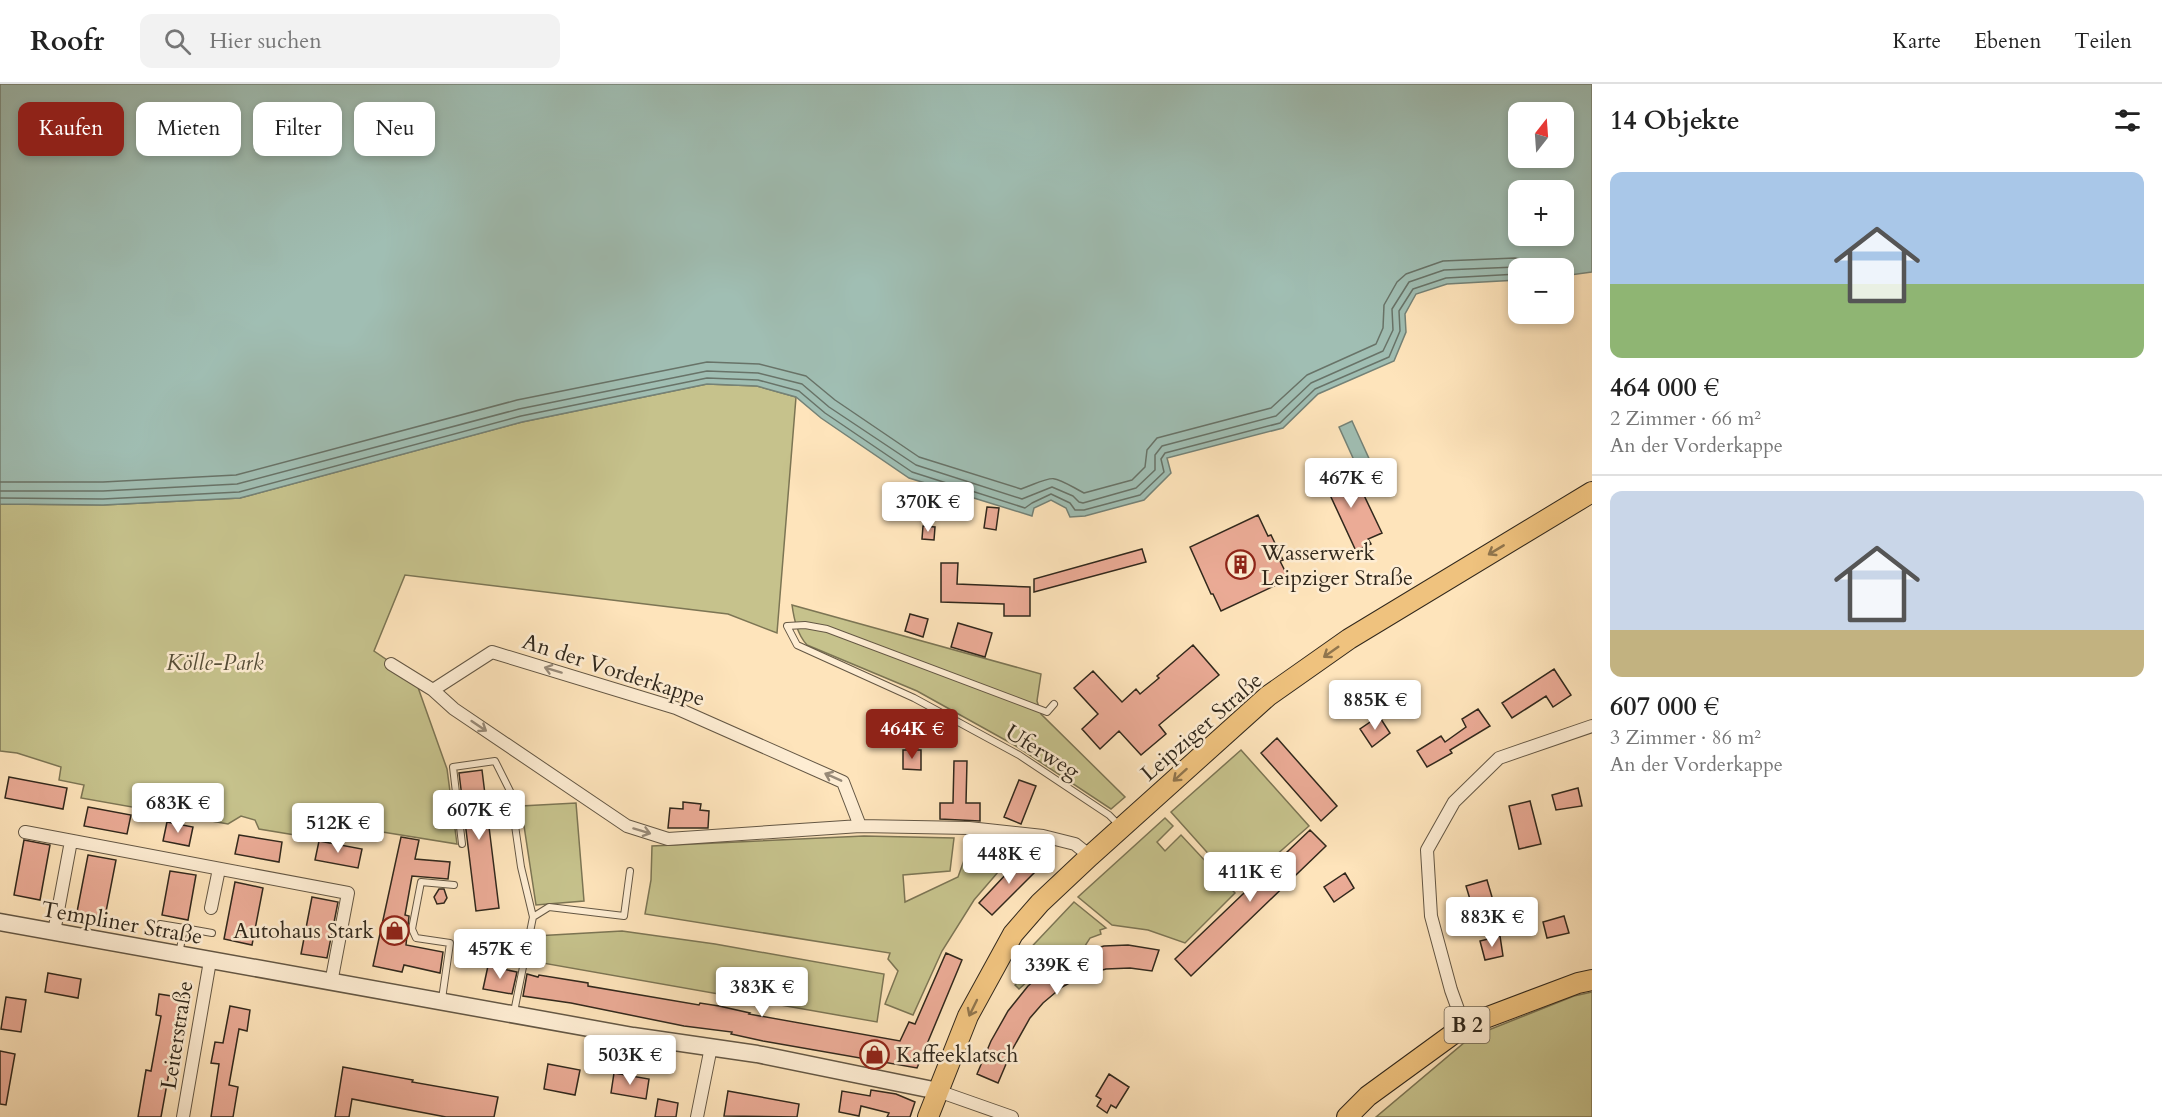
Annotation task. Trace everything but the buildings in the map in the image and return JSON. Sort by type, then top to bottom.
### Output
[{"type":"main road","name":"Leipziger Straße","points":[[928,1117],[968,1016],[1013,934],[1040,903],[1121,827],[1268,696],[1349,639],[1592,492]]},
{"type":"main road","name":"B 2","points":[[1347,1117],[1368,1096],[1464,1026],[1578,983],[1592,980]]},
{"type":"street","name":"An der Vorderkappe","points":[[433,690],[492,652],[676,708],[843,782],[860,826]]},
{"type":"street","points":[[391,664],[433,690],[454,709],[627,826],[668,839],[860,826],[969,828],[1043,836],[1075,844],[1090,856]]},
{"type":"street","points":[[1464,1026],[1451,990],[1431,916],[1427,850],[1454,802],[1499,758],[1592,726]]},
{"type":"street","points":[[25,832],[348,893],[331,983]]},
{"type":"street","points":[[54,932],[71,841]]},
{"type":"street","points":[[211,908],[219,869]]},
{"type":"street","name":"Templiner Straße","points":[[0,922],[513,1016],[757,1054],[938,1091],[1012,1117]]},
{"type":"street","name":"Leiterstraße","points":[[183,1117],[210,961]]},
{"type":"street","points":[[697,1117],[711,1047]]},
{"type":"lane","name":"Uferweg","points":[[1054,704],[1047,712],[827,629],[805,625],[787,626],[797,645],[914,698],[1018,755],[1109,815],[1121,827]]},
{"type":"lane","points":[[462,844],[453,767],[495,761],[510,791],[521,867],[533,916],[513,1016]]},
{"type":"lane","points":[[533,916],[549,907],[624,916],[630,871]]},
{"type":"lane","points":[[442,1003],[450,943],[416,938],[412,929],[421,882],[453,885]]},
{"type":"lane","points":[[160,924],[212,933]]},
{"type":"lane","points":[[179,955],[184,928]]},
{"type":"green space","name":"Kölle-Park","points":[[707,384],[757,386],[796,397],[777,633],[728,614],[405,575],[374,651],[415,679],[447,769],[457,844],[333,824],[313,838],[259,829],[255,820],[241,816],[228,824],[81,798],[84,785],[59,780],[61,767],[17,753],[0,751],[0,504],[103,505],[240,498],[522,422]]},
{"type":"green space","points":[[792,605],[1041,674],[1037,701],[1041,714],[1125,797],[1111,809],[1016,746],[917,691],[807,645],[798,631]]},
{"type":"green space","points":[[1241,750],[1309,826],[1239,888],[1171,812]]},
{"type":"green space","points":[[576,803],[584,901],[536,905],[521,806]]},
{"type":"green space","points":[[1165,818],[1173,826],[1157,842],[1165,851],[1181,835],[1235,893],[1185,943],[1148,930],[1112,925],[1078,897]]},
{"type":"green space","points":[[864,836],[954,838],[950,871],[903,875],[905,902],[958,877],[972,838],[1023,843],[974,900],[942,951],[913,1015],[885,1004],[898,971],[888,959],[890,953],[645,914],[651,880],[652,846]]},
{"type":"green space","points":[[1074,902],[1106,928],[1100,930],[1101,934],[1090,938],[1085,946],[1048,963],[1019,989],[1015,985],[1023,978],[1021,976],[1028,968],[1020,959]]},
{"type":"green space","points":[[622,931],[715,944],[884,974],[877,1022],[531,961],[535,936]]},
{"type":"green space","points":[[1592,992],[1592,1117],[1376,1117],[1471,1037],[1574,996]]},
{"type":"water","points":[[0,84],[1592,84],[1592,272],[1574,274],[1574,258],[1508,258],[1508,281],[1447,284],[1416,294],[1405,314],[1406,332],[1394,361],[1318,394],[1283,428],[1167,458],[1171,473],[1144,500],[1085,516],[1070,517],[1066,508],[1051,500],[1034,508],[1032,516],[909,478],[821,418],[796,397],[757,386],[707,384],[522,422],[240,498],[103,505],[0,504]]},
{"type":"water","points":[[1352,421],[1371,463],[1358,469],[1339,427]]},
{"type":"place","name":"Wasserwerk Leipziger Straße","points":[[1240,565]]},
{"type":"place","name":"Autohaus Stark","points":[[395,930]]},
{"type":"place","name":"Kaffeeklatsch","points":[[875,1054]]}]
